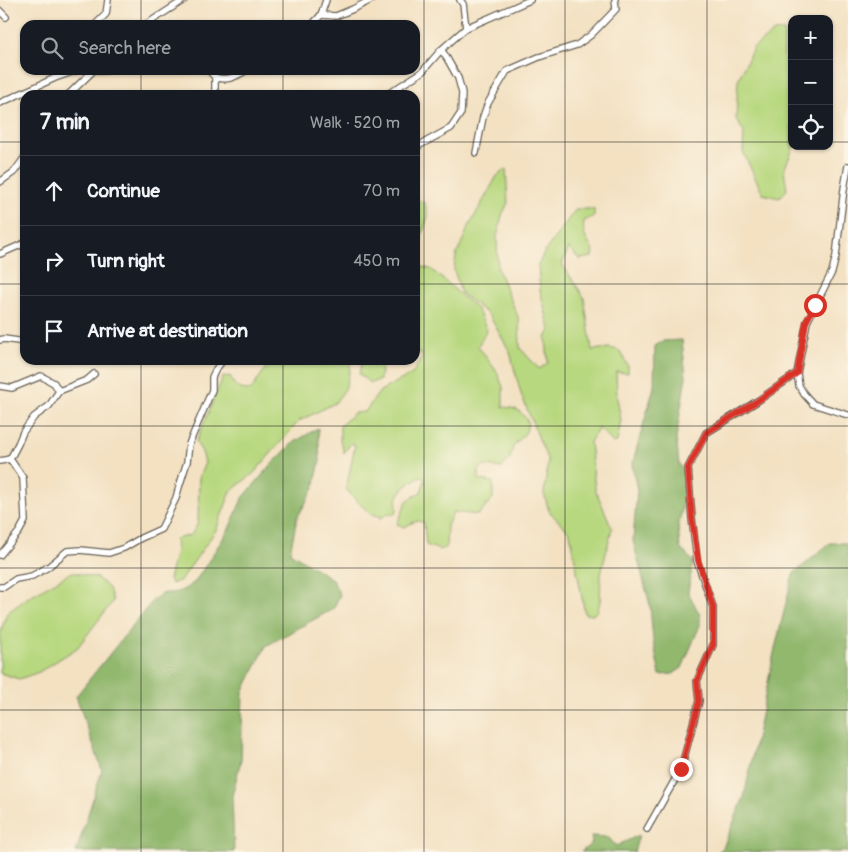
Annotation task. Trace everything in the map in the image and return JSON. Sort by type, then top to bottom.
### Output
[{"type":"street","points":[[100,20],[106,14],[108,0]]},
{"type":"street","points":[[153,20],[184,0]]},
{"type":"street","points":[[316,20],[321,15],[326,0]]},
{"type":"street","points":[[321,15],[336,16],[371,0]]},
{"type":"street","points":[[460,0],[463,4],[466,28]]},
{"type":"street","points":[[420,73],[441,50],[466,28],[530,0]]},
{"type":"street","points":[[476,153],[488,103],[507,71],[540,57],[577,45],[592,34],[616,9],[615,0]]},
{"type":"street","points":[[0,11],[6,17]]},
{"type":"street","points":[[420,145],[451,128],[461,113],[462,93],[458,78],[441,50]]},
{"type":"street","points":[[29,90],[64,75]]},
{"type":"street","points":[[73,90],[89,75]]},
{"type":"street","points":[[215,90],[215,77],[222,80],[238,75]]},
{"type":"street","points":[[394,90],[417,75]]},
{"type":"street","points":[[0,103],[20,94]]},
{"type":"street","points":[[0,182],[14,172],[20,163]]},
{"type":"street","points":[[848,166],[836,256],[832,272],[806,322],[797,373],[799,386],[813,404],[848,415]]},
{"type":"street","points":[[0,254],[20,245]]},
{"type":"street","points":[[0,340],[20,341]]},
{"type":"street","points":[[0,587],[4,587],[16,579],[32,576],[48,567],[67,551],[80,550],[109,553],[161,530],[180,487],[189,444],[212,390],[212,377],[219,365]]},
{"type":"street","points":[[647,828],[681,769],[699,701],[697,681],[713,645],[713,607],[698,560],[688,468],[706,433],[759,400],[797,373]]},
{"type":"street","points":[[10,459],[23,432],[34,417],[49,406],[59,391],[87,380],[94,374]]},
{"type":"street","points":[[0,386],[12,388],[41,376],[54,383],[59,391]]},
{"type":"street","points":[[0,461],[10,459]]},
{"type":"street","points":[[0,555],[19,532],[24,521],[23,478],[10,459]]},
{"type":"green space","points":[[784,31],[784,57],[788,68],[788,150],[792,150],[784,170],[787,190],[779,198],[763,194],[743,152],[744,132],[736,119],[738,80],[753,48],[774,32]]},
{"type":"green space","points":[[506,169],[508,203],[502,215],[497,237],[498,270],[519,319],[520,348],[539,369],[548,363],[546,338],[550,330],[540,290],[538,265],[545,251],[576,209],[594,209],[594,216],[584,221],[585,236],[593,250],[592,257],[579,259],[569,248],[562,264],[584,297],[592,350],[610,348],[620,351],[628,366],[628,373],[616,372],[617,398],[621,420],[617,442],[613,443],[599,428],[590,442],[595,489],[612,528],[601,574],[600,602],[597,612],[592,615],[585,614],[570,533],[549,511],[544,494],[548,461],[521,394],[510,352],[489,315],[461,293],[454,270],[456,256],[468,228],[497,176]]},
{"type":"green space","points":[[420,201],[425,203],[428,217],[420,240]]},
{"type":"green space","points":[[420,268],[431,269],[477,309],[487,330],[478,346],[497,372],[503,387],[503,407],[518,410],[528,422],[526,432],[513,447],[510,458],[502,468],[483,466],[479,470],[479,480],[493,482],[493,498],[478,515],[453,512],[447,526],[446,547],[440,550],[426,545],[424,522],[416,521],[404,527],[397,524],[407,501],[421,492],[425,480],[420,476],[402,490],[397,499],[397,511],[392,515],[389,513],[379,519],[380,516],[370,514],[346,489],[355,445],[351,443],[344,453],[340,440],[340,426],[354,413],[365,412],[380,391],[412,374],[418,365],[420,365],[422,358],[420,353]]},
{"type":"green space","points":[[682,340],[686,377],[676,438],[679,464],[686,476],[686,488],[678,528],[680,548],[693,561],[688,592],[700,615],[700,625],[682,668],[673,674],[660,675],[653,641],[650,605],[633,541],[637,490],[632,465],[654,387],[655,346],[663,341]]},
{"type":"green space","points":[[268,365],[350,365],[345,389],[335,403],[299,421],[254,473],[231,491],[216,530],[181,580],[172,584],[169,580],[176,550],[175,539],[191,535],[198,523],[199,477],[205,463],[202,452],[196,442],[223,377],[230,376],[238,388],[251,390]]},
{"type":"green space","points":[[362,365],[382,365],[380,380],[370,383],[359,374]]},
{"type":"green space","points":[[318,428],[320,461],[314,488],[297,518],[290,552],[332,579],[340,595],[333,609],[266,646],[243,692],[241,760],[232,796],[234,852],[76,852],[102,770],[76,696],[157,596],[180,591],[195,582],[229,529],[242,499],[293,443]]},
{"type":"green space","points":[[830,543],[848,543],[848,852],[718,852],[723,848],[744,797],[774,653],[793,574]]},
{"type":"green space","points":[[72,572],[97,578],[109,588],[113,601],[77,648],[39,672],[19,679],[0,673],[0,634],[7,613],[30,596]]},
{"type":"green space","points":[[639,835],[634,852],[581,852],[592,843],[591,836],[608,837],[616,846]]},
{"type":"route","points":[[681,769],[699,701],[697,681],[713,645],[713,607],[698,560],[688,468],[706,433],[759,400],[797,373],[806,322],[815,305]]}]
